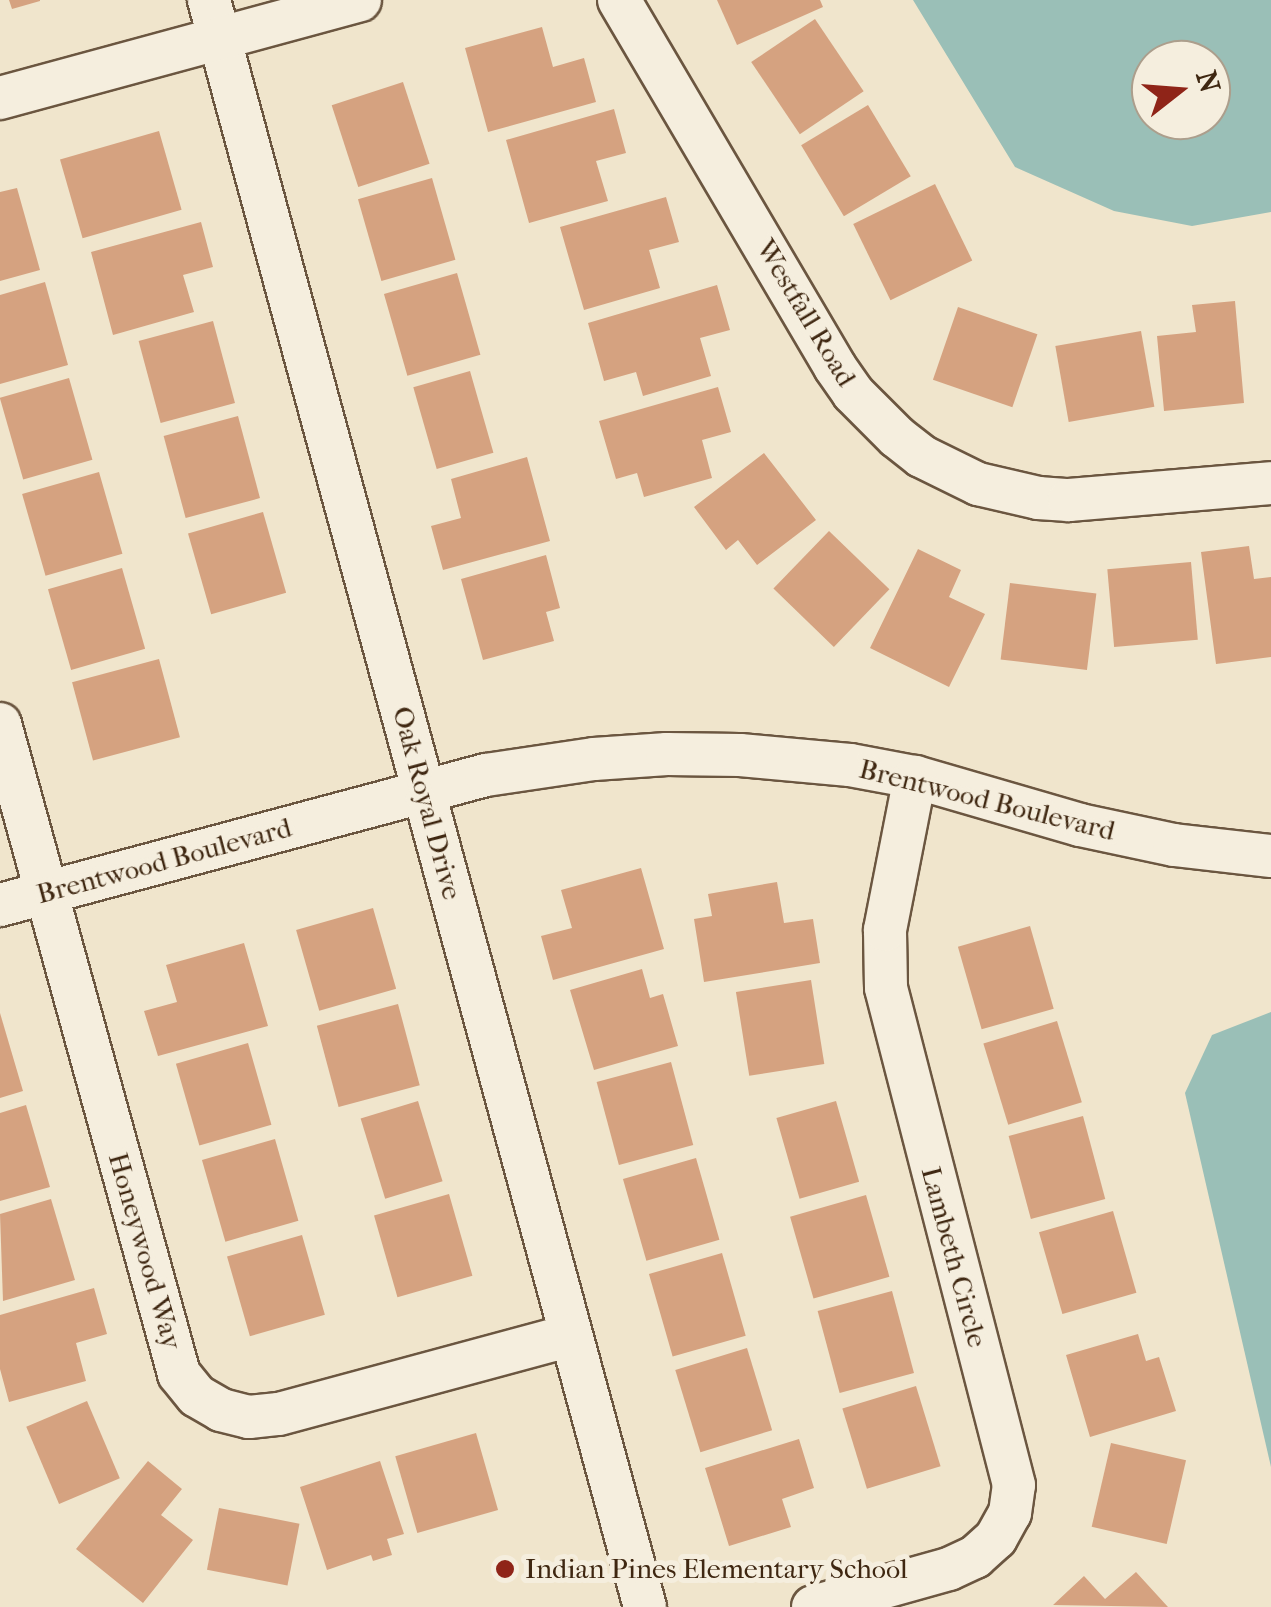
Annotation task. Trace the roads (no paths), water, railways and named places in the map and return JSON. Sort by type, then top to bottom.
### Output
[{"type":"street","points":[[0,98],[214,19],[360,0]]},
{"type":"street","name":"Westfall Road","points":[[619,0],[836,367],[853,392],[896,437],[935,463],[978,484],[1038,498],[1069,500],[1271,484]]},
{"type":"street","name":"Oak Royal Drive","points":[[214,19],[645,1607]]},
{"type":"street","name":"Honeywood Way","points":[[0,724],[179,1374],[197,1396],[222,1410],[250,1417],[279,1414],[571,1335]]},
{"type":"street","name":"Brentwood Boulevard","points":[[0,905],[424,790],[594,759],[667,754],[740,754],[850,765],[914,776],[1080,825],[1174,846],[1271,856]]},
{"type":"street","name":"Lambeth Circle","points":[[812,1607],[949,1570],[975,1557],[996,1538],[1010,1513],[1014,1484],[886,988],[885,930],[914,776]]},
{"type":"water","points":[[913,0],[1271,0],[1271,212],[1192,226],[1114,211],[1015,167]]},
{"type":"water","points":[[1271,1012],[1271,1467],[1185,1093],[1212,1035]]},
{"type":"place","name":"Indian Pines Elementary School","points":[[505,1569]]}]
